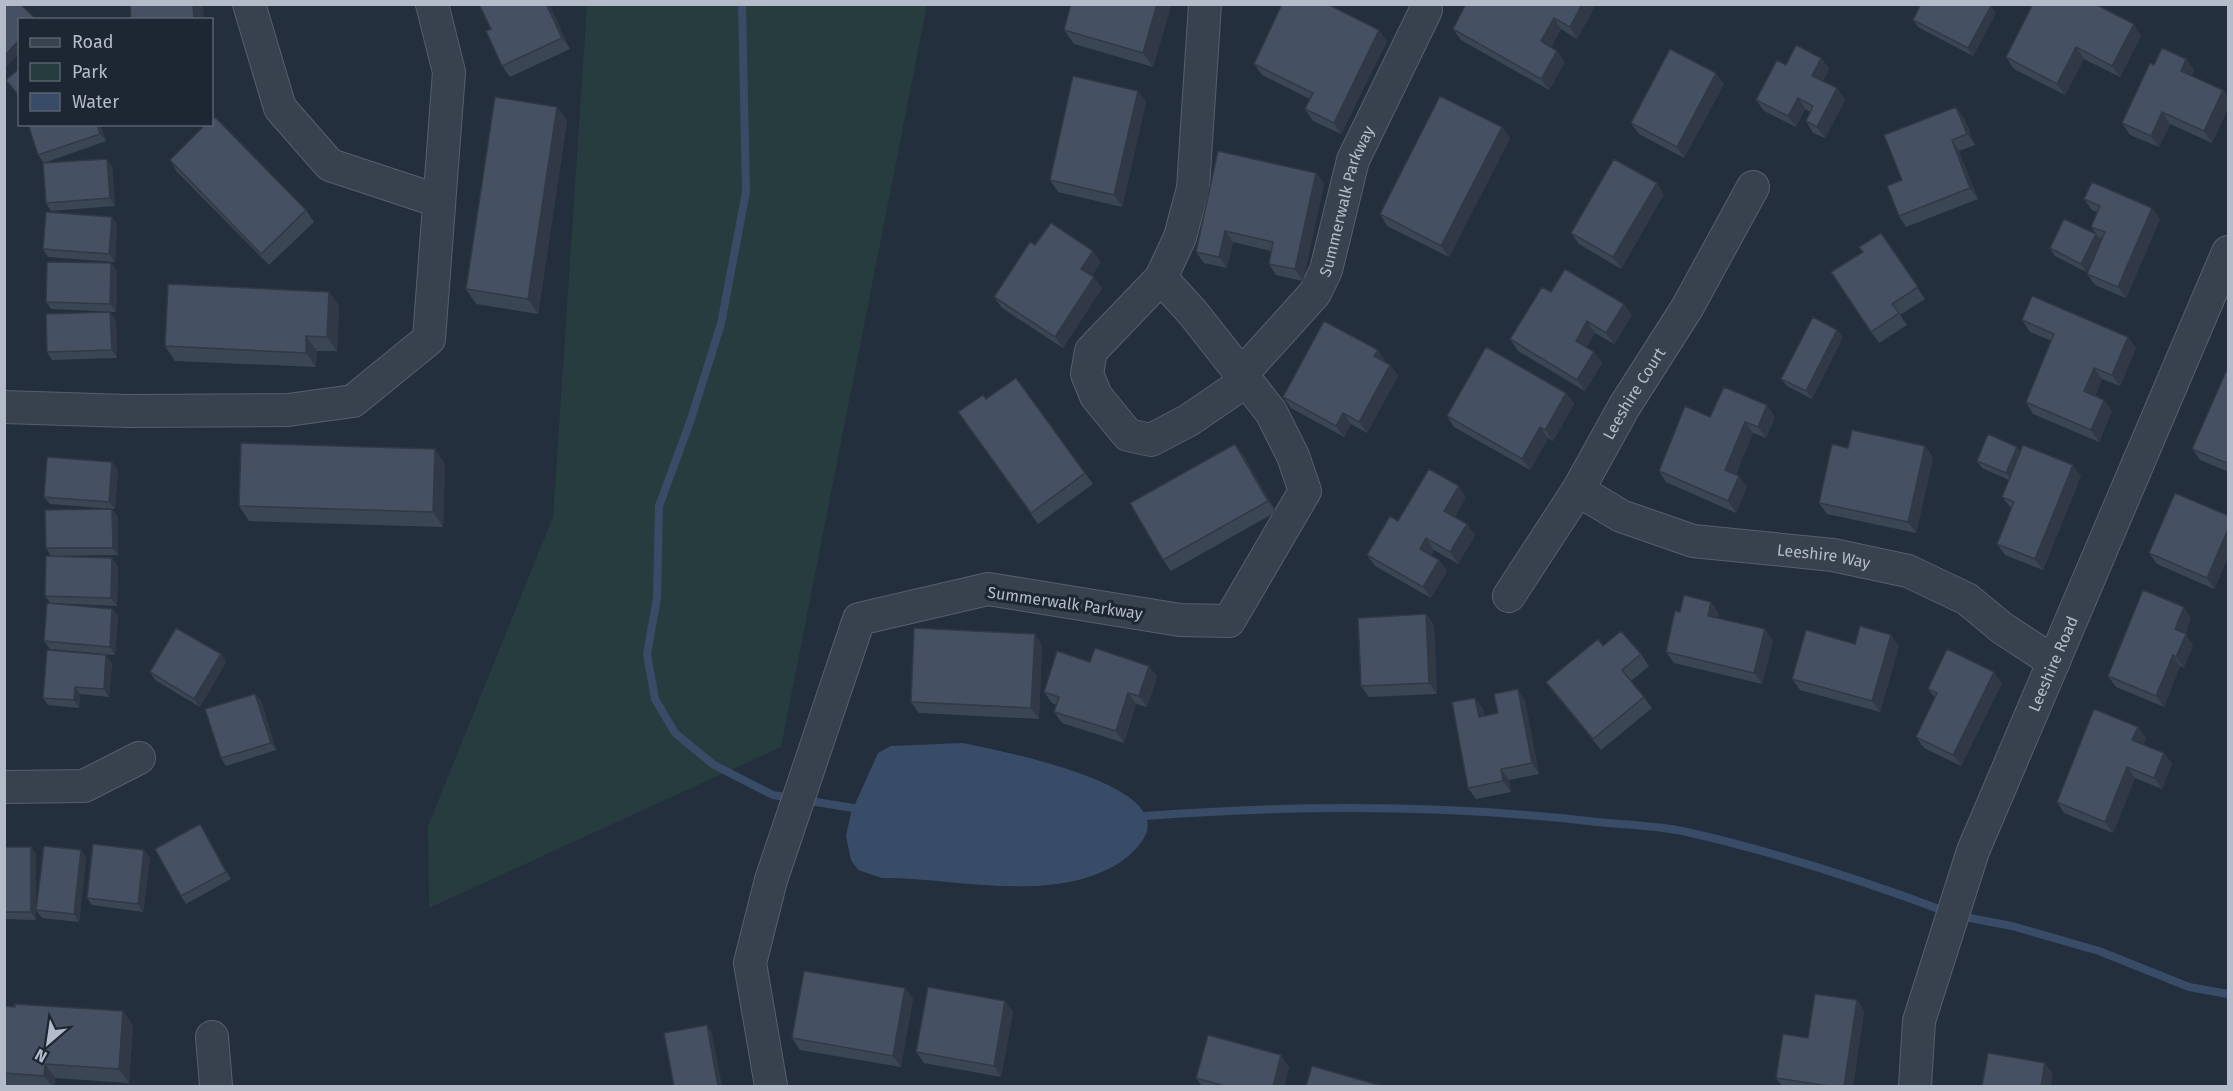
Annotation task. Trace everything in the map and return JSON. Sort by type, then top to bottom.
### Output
[{"type":"street","points":[[249,4],[280,108],[330,165],[439,201]]},
{"type":"street","points":[[4,407],[127,411],[288,410],[353,401],[429,339],[449,72],[432,4]]},
{"type":"street","name":"Summerwalk Parkway","points":[[1205,4],[1193,188],[1180,237],[1161,278],[1091,351],[1087,374],[1093,389],[1121,428],[1128,435],[1151,440],[1190,420],[1243,383],[1243,377],[1315,293],[1326,270],[1353,160],[1431,9]]},
{"type":"street","name":"Leeshire Court","points":[[1509,596],[1578,490],[1624,407],[1687,309],[1753,187]]},
{"type":"street","name":"Leeshire Road","points":[[1916,1086],[1919,1021],[1973,851],[2229,252]]},
{"type":"street","name":"Summerwalk Parkway","points":[[771,1086],[750,963],[771,880],[859,619],[988,589],[1180,620],[1229,621],[1305,491],[1293,456],[1271,412],[1161,278]]},
{"type":"street","name":"Leeshire Way","points":[[1578,490],[1621,516],[1693,541],[1833,555],[1908,571],[1967,599],[2002,628],[2054,662]]},
{"type":"street","points":[[4,787],[84,786],[139,758]]},
{"type":"street","points":[[212,1037],[216,1086]]},
{"type":"green space","points":[[587,5],[927,5],[781,747],[429,908],[428,826],[553,517]]},
{"type":"water","points":[[963,743],[1044,762],[1080,773],[1112,787],[1136,803],[1147,821],[1142,841],[1130,855],[1108,869],[1082,879],[1057,884],[1007,886],[882,878],[858,870],[851,860],[846,836],[851,813],[878,753],[891,746]]},
{"type":"building","points":[[4,4],[20,4],[35,18],[18,18],[18,41],[4,56]]},
{"type":"building","points":[[130,4],[193,4],[194,18],[131,18]]},
{"type":"building","points":[[479,4],[546,4],[562,38],[502,66],[486,31],[491,29]]},
{"type":"building","points":[[1071,4],[1157,4],[1143,53],[1064,30]]},
{"type":"building","points":[[1282,4],[1327,4],[1379,30],[1334,123],[1305,109],[1313,93],[1254,64]]},
{"type":"building","points":[[1466,4],[1582,4],[1570,27],[1554,18],[1541,41],[1557,51],[1541,79],[1453,29]]},
{"type":"building","points":[[1921,4],[1989,4],[1991,6],[1968,48],[1913,20]]},
{"type":"building","points":[[2033,4],[2095,4],[2134,24],[2112,66],[2076,47],[2057,84],[2006,57]]},
{"type":"building","points":[[1796,45],[1821,58],[1812,76],[1837,88],[1817,127],[1806,121],[1813,106],[1798,98],[1788,116],[1756,100],[1777,60],[1786,65]]},
{"type":"building","points":[[2162,48],[2186,59],[2181,71],[2223,90],[2204,131],[2162,112],[2151,136],[2122,123],[2150,63],[2154,65]]},
{"type":"building","points":[[1670,49],[1716,73],[1677,147],[1631,123]]},
{"type":"building","points":[[18,70],[18,95],[6,80]]},
{"type":"building","points":[[1073,76],[1138,91],[1114,195],[1050,180]]},
{"type":"building","points":[[1440,96],[1502,127],[1441,246],[1380,214]]},
{"type":"building","points":[[495,97],[557,107],[528,299],[466,289]]},
{"type":"building","points":[[1956,107],[1967,134],[1952,140],[1970,188],[1899,216],[1887,186],[1902,180],[1884,135]]},
{"type":"building","points":[[215,117],[306,210],[261,254],[170,160],[204,126],[213,126]]},
{"type":"building","points":[[29,126],[98,126],[100,134],[38,155]]},
{"type":"building","points":[[1218,151],[1316,173],[1295,269],[1269,264],[1273,242],[1225,231],[1219,257],[1196,252]]},
{"type":"building","points":[[107,159],[110,198],[46,203],[43,163]]},
{"type":"building","points":[[1614,159],[1657,183],[1613,257],[1571,233]]},
{"type":"building","points":[[2092,182],[2152,208],[2118,287],[2087,274],[2105,232],[2091,227],[2100,206],[2084,199]]},
{"type":"building","points":[[46,212],[112,217],[109,254],[43,249]]},
{"type":"building","points":[[2064,219],[2096,234],[2081,264],[2050,248]]},
{"type":"building","points":[[1051,223],[1093,251],[1081,269],[1094,277],[1055,337],[994,297],[1030,242],[1035,245]]},
{"type":"building","points":[[1881,233],[1918,287],[1892,304],[1899,313],[1871,332],[1831,272],[1863,252],[1859,247]]},
{"type":"building","points":[[47,262],[111,263],[110,304],[46,302]]},
{"type":"building","points":[[1565,269],[1624,304],[1606,333],[1587,321],[1576,341],[1594,352],[1577,380],[1510,339],[1542,287],[1551,292]]},
{"type":"building","points":[[168,284],[329,292],[327,337],[306,336],[306,353],[165,346]]},
{"type":"building","points":[[2032,296],[2128,337],[2112,375],[2094,368],[2084,391],[2104,400],[2091,430],[2026,402],[2054,334],[2022,320]]},
{"type":"building","points":[[110,312],[112,350],[47,352],[46,314]]},
{"type":"building","points":[[1813,317],[1837,330],[1806,391],[1781,379]]},
{"type":"building","points":[[1324,321],[1378,350],[1374,356],[1390,365],[1359,422],[1343,413],[1336,426],[1283,397]]},
{"type":"building","points":[[1486,347],[1566,393],[1545,430],[1540,427],[1522,459],[1447,416]]},
{"type":"building","points":[[2229,365],[2229,464],[2192,449]]},
{"type":"building","points":[[1016,378],[1085,473],[1031,513],[958,412],[983,395],[986,399]]},
{"type":"building","points":[[1724,387],[1767,405],[1758,427],[1745,422],[1725,470],[1739,476],[1728,501],[1659,471],[1685,406],[1710,417]]},
{"type":"building","points":[[1852,430],[1925,446],[1908,522],[1819,503],[1832,444],[1848,448]]},
{"type":"building","points":[[1988,434],[2017,447],[2006,473],[1977,461]]},
{"type":"building","points":[[241,443],[435,449],[433,512],[239,506]]},
{"type":"building","points":[[1235,444],[1268,501],[1163,560],[1130,503]]},
{"type":"building","points":[[2023,445],[2073,465],[2035,559],[1997,544],[2014,502],[2002,497]]},
{"type":"building","points":[[47,457],[112,462],[109,502],[44,497]]},
{"type":"building","points":[[1429,469],[1459,486],[1444,511],[1467,524],[1450,552],[1426,538],[1420,549],[1439,560],[1423,587],[1367,555],[1390,516],[1398,521]]},
{"type":"building","points":[[2175,493],[2229,516],[2229,527],[2207,578],[2149,553]]},
{"type":"building","points":[[112,509],[113,548],[46,548],[45,510]]},
{"type":"building","points":[[46,556],[112,558],[111,598],[45,596]]},
{"type":"building","points":[[2143,590],[2184,607],[2175,629],[2186,634],[2176,657],[2173,655],[2156,696],[2108,676]]},
{"type":"building","points":[[1684,595],[1711,602],[1708,616],[1765,629],[1754,673],[1666,652],[1675,611],[1680,612]]},
{"type":"building","points":[[47,603],[112,609],[110,647],[44,641]]},
{"type":"building","points":[[1426,614],[1429,683],[1361,686],[1358,618]]},
{"type":"building","points":[[1860,626],[1891,635],[1872,701],[1792,679],[1806,630],[1855,644]]},
{"type":"building","points":[[176,628],[221,654],[194,699],[150,672]]},
{"type":"building","points":[[914,628],[1035,634],[1031,708],[911,702]]},
{"type":"building","points":[[1621,631],[1641,654],[1622,670],[1644,697],[1593,739],[1546,682],[1598,639],[1603,646]]},
{"type":"building","points":[[1095,648],[1149,666],[1139,696],[1128,693],[1116,731],[1054,712],[1059,697],[1044,692],[1057,651],[1090,662]]},
{"type":"building","points":[[1947,649],[1994,672],[1953,755],[1916,737],[1937,693],[1928,689]]},
{"type":"building","points":[[47,650],[106,655],[104,689],[75,687],[74,700],[43,698]]},
{"type":"building","points":[[1518,689],[1532,763],[1501,769],[1503,781],[1468,788],[1452,702],[1475,698],[1479,717],[1498,713],[1494,694]]},
{"type":"building","points":[[255,694],[271,743],[221,758],[205,709]]},
{"type":"building","points":[[2094,709],[2138,727],[2132,740],[2164,753],[2154,778],[2127,767],[2105,822],[2057,802]]},
{"type":"building","points":[[200,824],[226,872],[181,896],[155,849]]},
{"type":"building","points":[[93,844],[144,850],[138,904],[87,898]]},
{"type":"building","points":[[44,846],[81,850],[74,914],[36,910]]},
{"type":"building","points":[[4,847],[31,847],[31,912],[4,912]]},
{"type":"building","points":[[804,971],[905,988],[893,1056],[792,1038]]},
{"type":"building","points":[[928,987],[1005,1001],[994,1066],[916,1052]]},
{"type":"building","points":[[1815,994],[1857,1000],[1844,1086],[1776,1078],[1783,1034],[1808,1038]]},
{"type":"building","points":[[15,1004],[123,1011],[119,1069],[45,1064],[44,1076],[4,1073],[4,1006],[15,1007]]},
{"type":"building","points":[[707,1025],[718,1086],[674,1086],[664,1033]]},
{"type":"building","points":[[1208,1035],[1281,1055],[1273,1086],[1225,1086],[1196,1078]]},
{"type":"building","points":[[1988,1053],[2045,1063],[2041,1086],[1982,1086]]},
{"type":"building","points":[[1312,1066],[1382,1086],[1306,1086]]},
{"type":"waterway","points":[[742,4],[746,192],[721,324],[690,422],[659,506],[657,598],[647,654],[655,699],[675,733],[714,765],[773,795],[853,808]]},
{"type":"waterway","points":[[1145,816],[1311,808],[1422,809],[1533,815],[1663,828],[1720,840],[1786,858],[1947,912]]},
{"type":"waterway","points":[[1959,916],[2012,926],[2099,951],[2189,987],[2228,994]]}]
